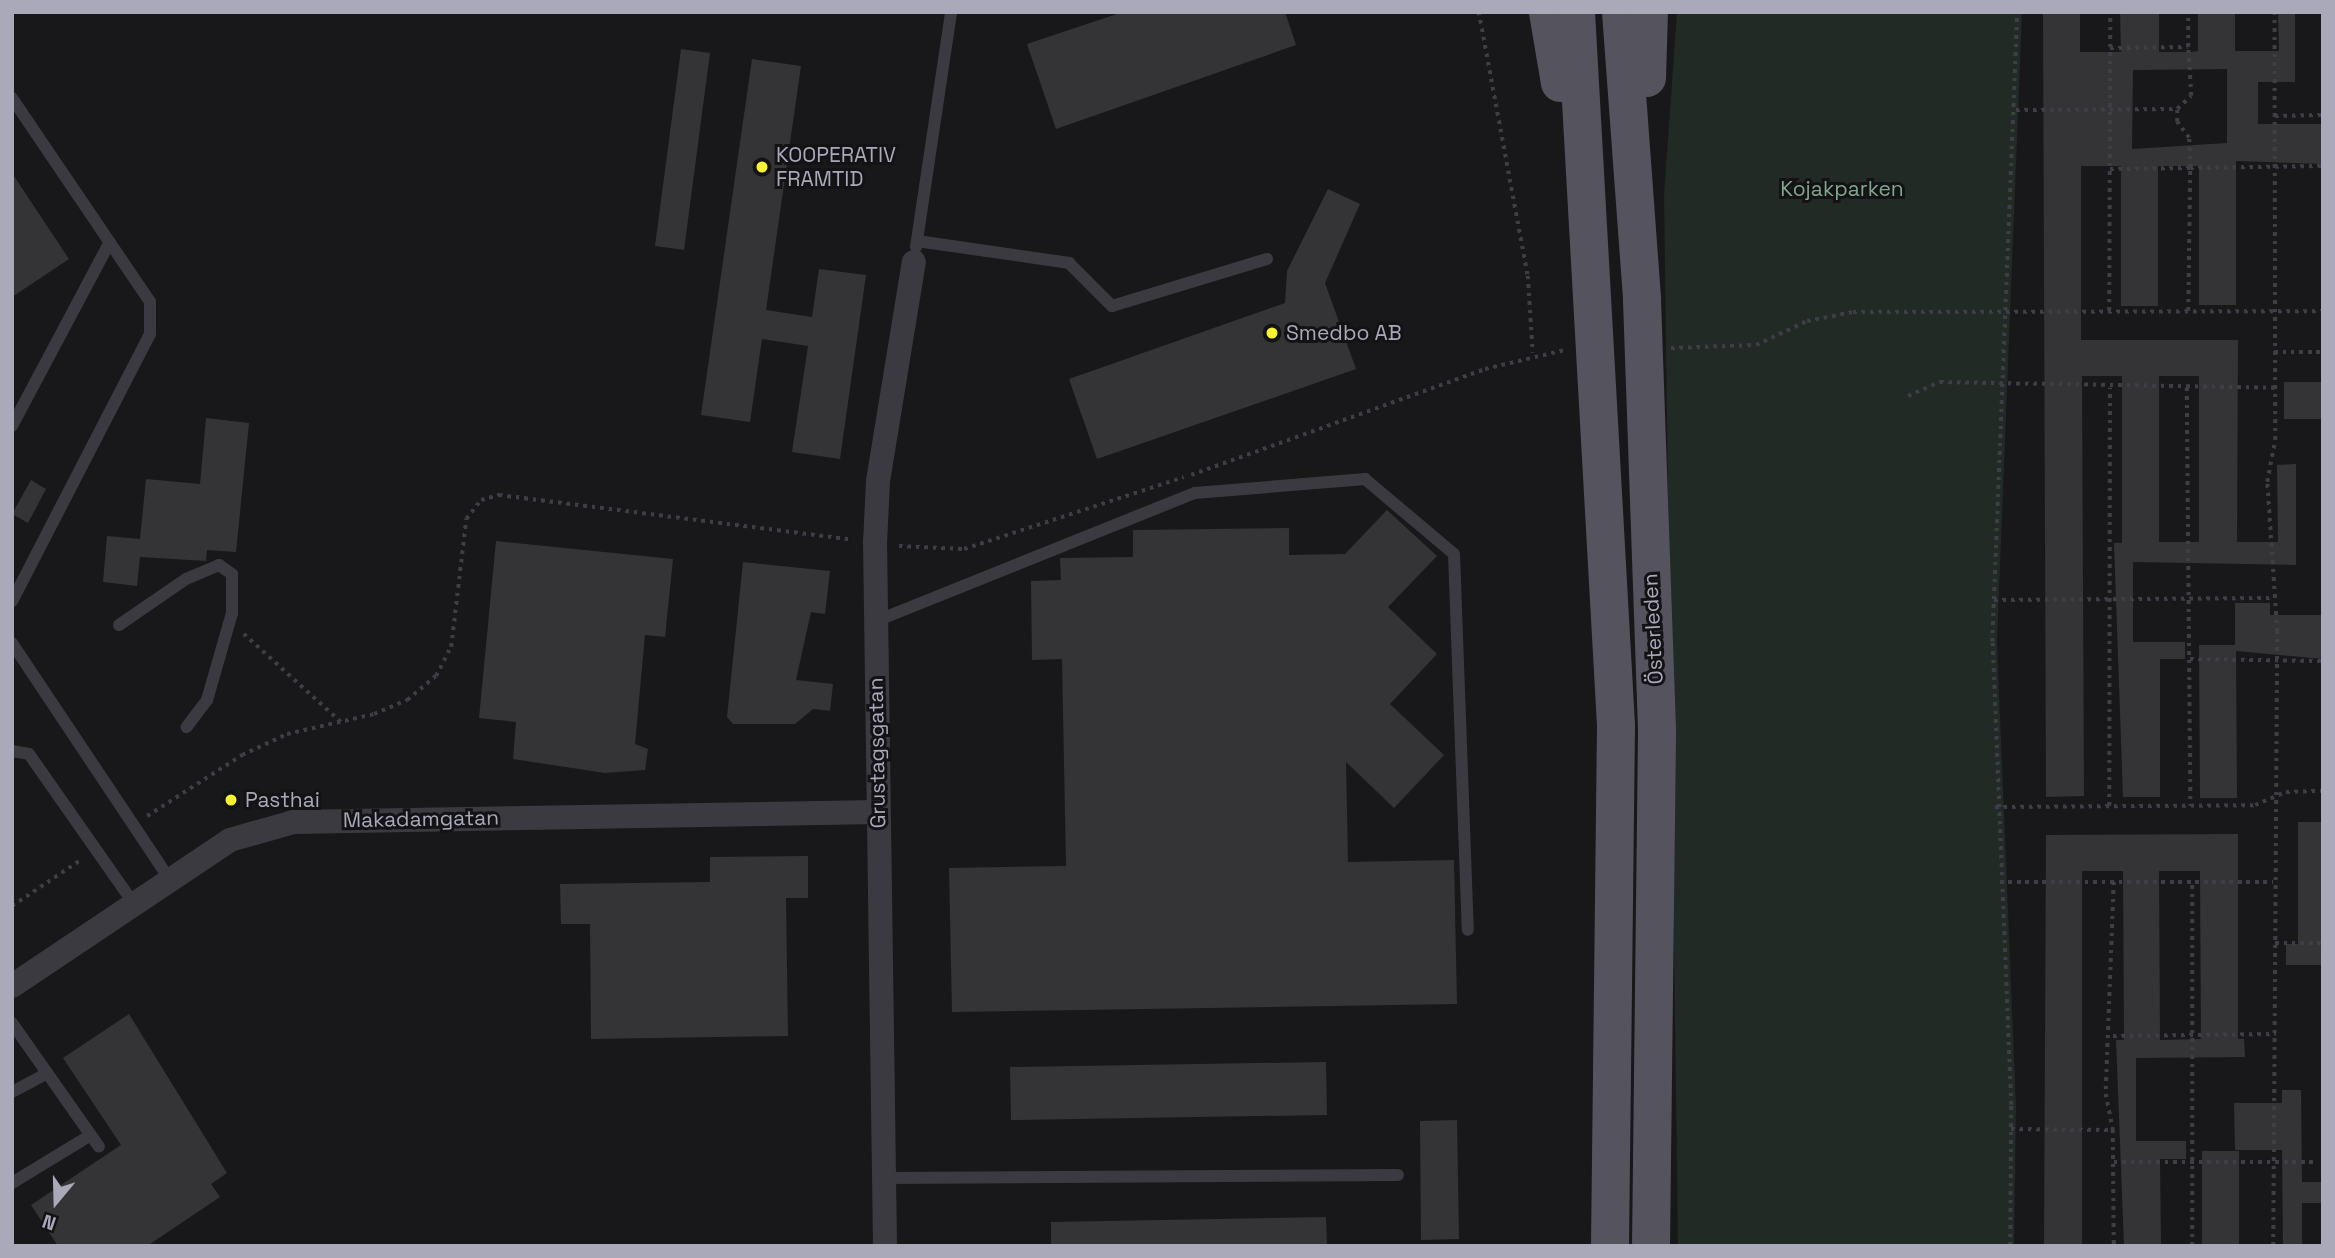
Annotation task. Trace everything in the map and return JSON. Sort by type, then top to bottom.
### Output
[{"type":"main road","points":[[1548,12],[1596,282]]},
{"type":"main road","name":"Österleden","points":[[1576,12],[1596,282],[1616,726],[1611,1246]]},
{"type":"main road","name":"Österleden","points":[[1621,12],[1642,300],[1657,734],[1651,1246]]},
{"type":"main road","points":[[1642,300],[1649,12]]},
{"type":"street","name":"Grustagsgatan","points":[[885,1246],[875,542],[878,481],[915,252]]},
{"type":"street","name":"Makadamgatan","points":[[12,986],[230,840],[293,822],[877,812]]},
{"type":"lane","points":[[951,12],[915,252],[1069,263],[1112,306],[1267,260]]},
{"type":"lane","points":[[12,98],[150,302],[150,334],[12,601]]},
{"type":"lane","points":[[12,426],[110,242]]},
{"type":"lane","points":[[876,621],[1195,493],[1365,479],[1454,554],[1468,930]]},
{"type":"lane","points":[[119,625],[186,579],[219,565],[232,575],[230,621],[207,700],[187,727]]},
{"type":"lane","points":[[12,643],[131,826],[170,880]]},
{"type":"lane","points":[[12,751],[29,754],[134,904]]},
{"type":"lane","points":[[12,1023],[99,1147]]},
{"type":"lane","points":[[12,1092],[47,1073]]},
{"type":"lane","points":[[12,1183],[91,1135]]},
{"type":"lane","points":[[884,1178],[1398,1175]]},
{"type":"path","points":[[1479,12],[1528,276],[1533,353]]},
{"type":"path","points":[[2010,1246],[2011,1129],[1995,807],[1994,600],[2016,110],[2017,12]]},
{"type":"path","points":[[2109,312],[2110,12]]},
{"type":"path","points":[[2016,110],[2177,109],[2191,96],[2188,12]]},
{"type":"path","points":[[2273,1246],[2278,1162],[2272,799],[2277,661],[2267,482],[2275,388],[2274,12]]},
{"type":"path","points":[[2110,48],[2188,47]]},
{"type":"path","points":[[2177,109],[2177,122],[2189,138],[2188,311]]},
{"type":"path","points":[[2275,116],[2323,115]]},
{"type":"path","points":[[2110,169],[2323,166]]},
{"type":"path","points":[[1666,348],[1756,345],[1845,312],[2323,311]]},
{"type":"path","points":[[131,826],[242,755],[287,734],[341,722],[407,700],[444,666],[466,519],[481,500],[499,495],[875,542],[964,549],[1533,353],[1575,350]]},
{"type":"path","points":[[2274,352],[2323,352]]},
{"type":"path","points":[[1908,396],[1940,382],[2003,388],[2275,388]]},
{"type":"path","points":[[2109,806],[2110,388]]},
{"type":"path","points":[[2186,388],[2191,806]]},
{"type":"path","points":[[1994,600],[2189,602],[2274,598]]},
{"type":"path","points":[[230,621],[341,722]]},
{"type":"path","points":[[2190,659],[2323,661]]},
{"type":"path","points":[[1995,807],[2191,806],[2272,799],[2286,792],[2323,791]]},
{"type":"path","points":[[12,906],[96,850]]},
{"type":"path","points":[[2000,882],[2273,882]]},
{"type":"path","points":[[2114,882],[2113,1036],[2106,1094],[2113,1129],[2114,1246]]},
{"type":"path","points":[[2192,882],[2192,1246]]},
{"type":"path","points":[[2275,943],[2323,943]]},
{"type":"path","points":[[2113,1036],[2276,1034]]},
{"type":"path","points":[[2011,1129],[2113,1129]]},
{"type":"path","points":[[2114,1162],[2313,1162]]},
{"type":"green space","name":"Kojakparken","points":[[1677,12],[2022,12],[1997,642],[2016,1107],[2014,1246],[1678,1246],[1664,196]]},
{"type":"building","points":[[1123,12],[1285,12],[1296,45],[1056,129],[1027,44]]},
{"type":"building","points":[[2043,12],[2080,12],[2080,52],[2121,52],[2120,12],[2159,12],[2159,52],[2192,52],[2198,51],[2198,12],[2235,12],[2235,51],[2279,51],[2278,12],[2295,12],[2295,82],[2258,82],[2258,124],[2323,124],[2323,164],[2236,161],[2236,305],[2199,305],[2199,166],[2158,166],[2158,306],[2121,306],[2121,166],[2081,166],[2081,340],[2238,340],[2237,542],[2278,542],[2277,465],[2296,464],[2296,565],[2133,562],[2133,642],[2185,642],[2185,659],[2160,659],[2160,797],[2123,797],[2114,543],[2122,543],[2122,376],[2082,376],[2084,796],[2046,797]],"holes":[[[2227,69],[2227,143],[2132,149],[2133,70]],[[2159,376],[2199,376],[2199,542],[2159,542]]]},
{"type":"building","points":[[681,49],[710,53],[684,250],[655,246]]},
{"type":"building","name":"KOOPERATIV FRAMTID","points":[[752,59],[801,66],[766,310],[812,317],[819,269],[866,275],[840,459],[792,452],[808,346],[762,339],[750,422],[701,415]]},
{"type":"building","points":[[12,173],[69,259],[12,297]]},
{"type":"building","name":"Smedbo AB","points":[[1328,189],[1360,204],[1325,283],[1356,369],[1097,459],[1069,379],[1285,303],[1287,271]]},
{"type":"building","points":[[2284,382],[2323,382],[2323,419],[2284,419]]},
{"type":"building","points":[[206,418],[249,423],[236,552],[207,550],[206,561],[140,557],[137,586],[103,582],[107,536],[140,539],[146,479],[200,484]]},
{"type":"building","points":[[31,480],[46,489],[28,523],[12,514]]},
{"type":"building","points":[[1387,510],[1437,556],[1388,607],[1437,654],[1390,704],[1444,755],[1394,808],[1346,762],[1348,862],[1454,860],[1457,1004],[952,1012],[949,868],[1066,866],[1062,659],[1032,660],[1031,581],[1061,580],[1060,558],[1133,557],[1133,530],[1289,528],[1289,555],[1345,554]]},
{"type":"building","points":[[496,541],[673,559],[665,637],[645,635],[635,744],[648,749],[645,770],[605,773],[513,759],[516,722],[479,718]]},
{"type":"building","points":[[743,562],[830,571],[825,614],[811,612],[796,680],[833,684],[830,711],[813,709],[795,724],[733,724],[727,717]]},
{"type":"building","points":[[2235,603],[2270,603],[2270,615],[2323,615],[2323,659],[2236,651],[2237,798],[2200,798],[2199,645],[2235,645]]},
{"type":"building","points":[[2298,822],[2323,822],[2323,965],[2286,965],[2286,944],[2298,944]]},
{"type":"building","points":[[2238,834],[2238,1039],[2244,1039],[2245,1057],[2136,1058],[2136,1141],[2186,1141],[2186,1159],[2160,1159],[2161,1246],[2124,1246],[2116,1040],[2124,1040],[2123,871],[2082,871],[2082,1246],[2044,1246],[2046,835]],"holes":[[[2159,871],[2200,871],[2201,1039],[2160,1040]]]},
{"type":"building","points":[[808,856],[808,898],[786,898],[788,1036],[591,1039],[590,924],[561,924],[560,884],[710,882],[710,857]]},
{"type":"building","points":[[129,1014],[227,1173],[211,1184],[220,1197],[147,1246],[58,1246],[31,1205],[121,1145],[63,1058]]},
{"type":"building","points":[[1326,1062],[1327,1115],[1011,1120],[1010,1067]]},
{"type":"building","points":[[2282,1090],[2301,1090],[2302,1182],[2323,1182],[2323,1203],[2302,1203],[2302,1246],[2283,1246],[2282,1150],[2235,1150],[2234,1103],[2282,1103]]},
{"type":"building","points":[[1457,1120],[1459,1239],[1421,1240],[1420,1121]]},
{"type":"building","points":[[2202,1151],[2239,1151],[2239,1246],[2202,1246]]},
{"type":"building","points":[[1326,1217],[1327,1246],[1051,1246],[1051,1222]]},
{"type":"place","name":"KOOPERATIV FRAMTID","points":[[762,167]]},
{"type":"place","name":"Smedbo AB","points":[[1272,333]]},
{"type":"place","name":"Pasthai","points":[[231,800]]}]
